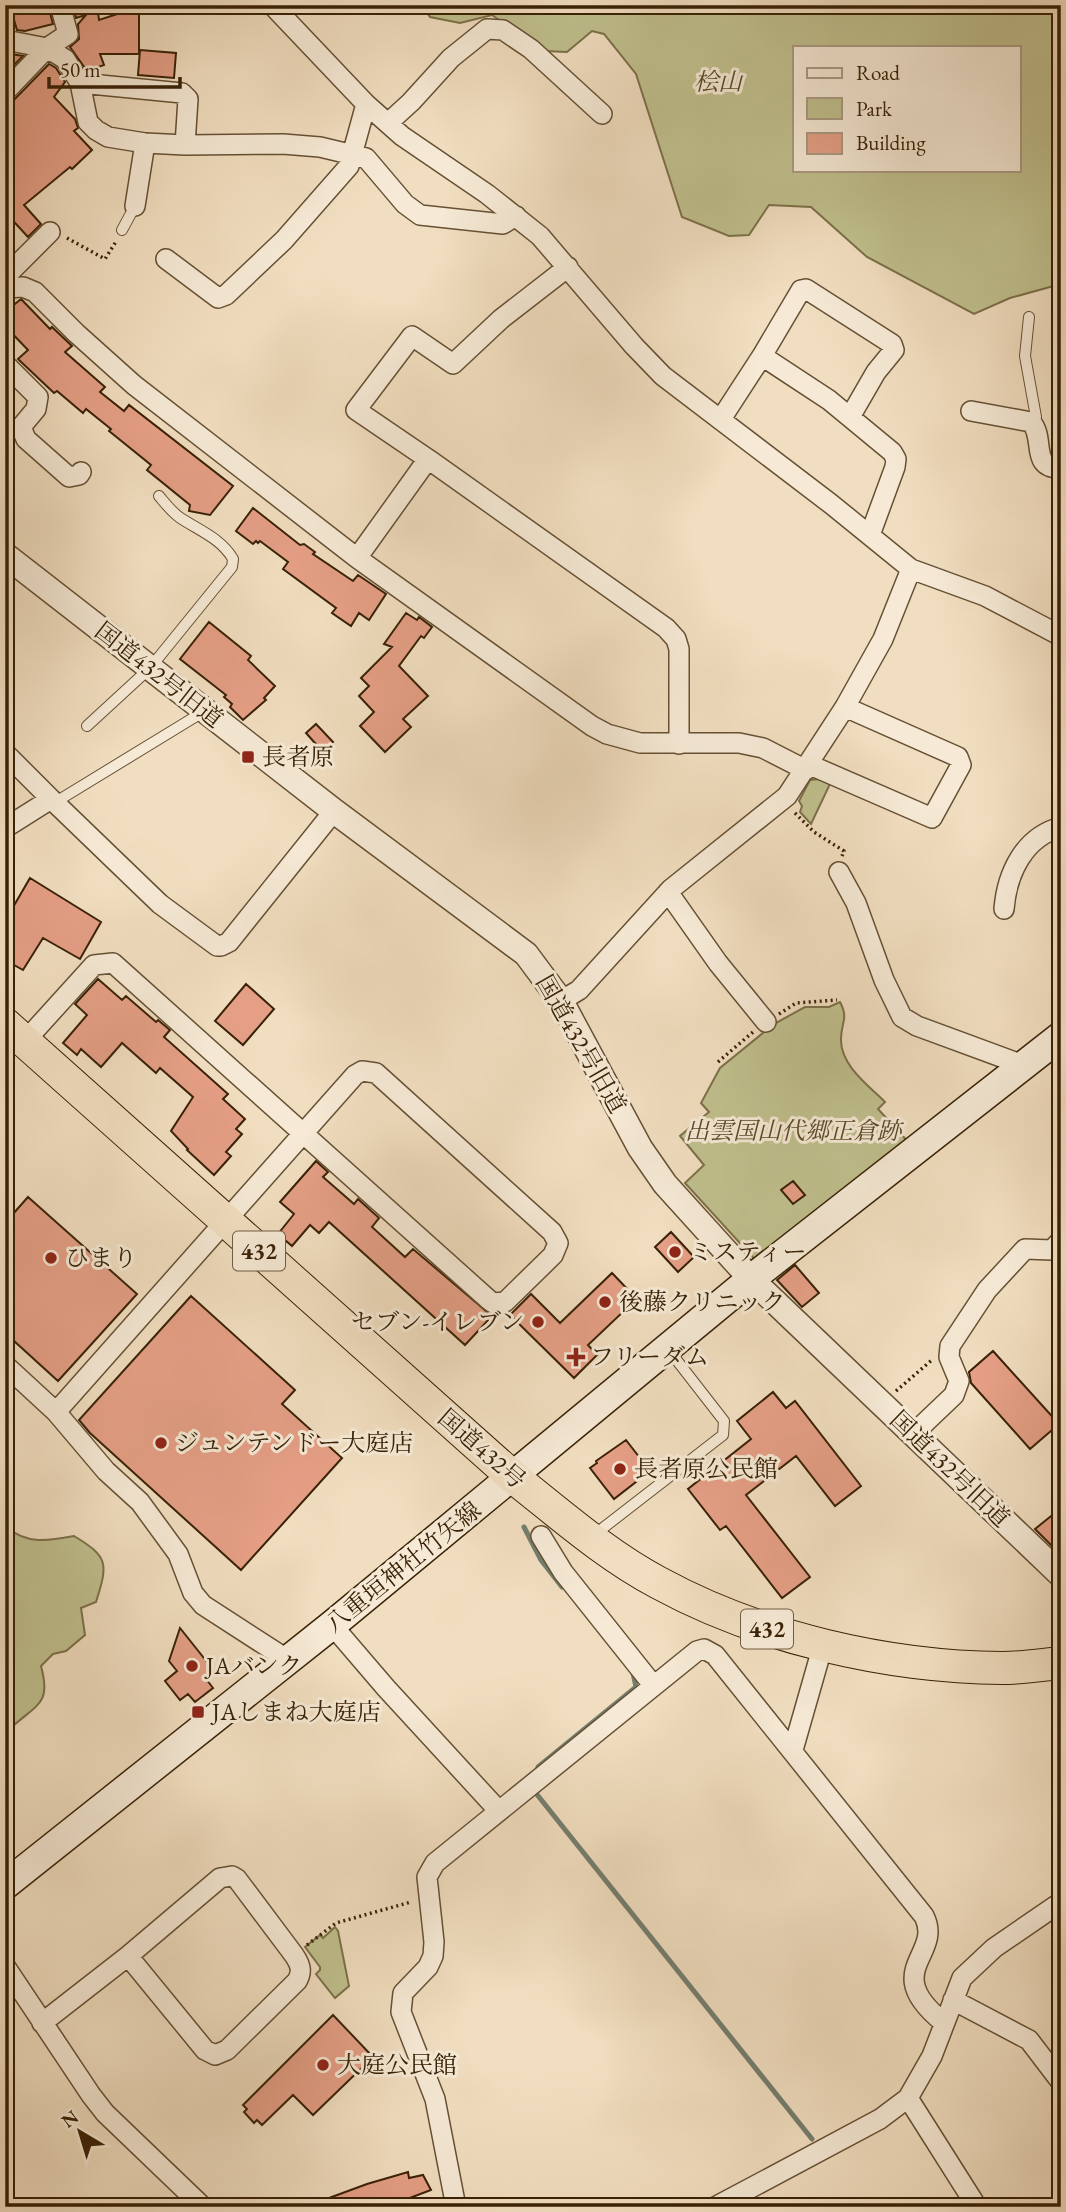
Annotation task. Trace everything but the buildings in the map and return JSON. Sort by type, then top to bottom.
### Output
[{"type":"highway","name":"国道432号","points":[[15,1033],[513,1477],[590,1538],[658,1583],[710,1608],[775,1632],[823,1644],[906,1660],[964,1665],[1004,1668],[1061,1663]]},
{"type":"main road","name":"八重垣神社竹矢線","points":[[5,1885],[332,1625],[751,1279],[1061,1036]]},
{"type":"street","points":[[5,92],[47,48],[68,34],[60,5]]},
{"type":"street","points":[[272,5],[366,104],[402,136],[516,216],[540,236],[663,376],[911,569],[985,596],[1061,636]]},
{"type":"street","points":[[388,123],[451,58],[487,29],[503,30],[531,49],[602,114]]},
{"type":"street","points":[[5,40],[47,48],[65,59],[79,83],[86,116],[96,130],[116,139],[185,145],[283,144],[320,147],[354,154],[371,162],[405,204],[421,215],[503,224],[516,216]]},
{"type":"street","points":[[79,83],[182,93],[188,99],[185,145]]},
{"type":"street","points":[[166,259],[218,298],[226,295],[284,240],[349,166],[366,104]]},
{"type":"street","points":[[135,206],[145,143]]},
{"type":"street","points":[[50,232],[9,274],[23,287],[35,292],[75,333],[134,385],[357,558],[592,726],[607,734],[640,743],[739,743],[763,748],[932,818],[961,765],[958,757],[845,707]]},
{"type":"street","points":[[568,267],[501,318],[453,364],[412,336],[356,410],[666,628],[676,639],[679,649],[679,744]]},
{"type":"street","points":[[721,419],[801,290],[806,289],[891,344],[894,350],[876,373],[850,417]]},
{"type":"street","points":[[762,356],[812,387],[892,452],[896,459],[894,472],[870,535]]},
{"type":"street","points":[[5,364],[38,397],[36,409],[21,427],[26,439],[69,477],[81,472]]},
{"type":"street","points":[[971,411],[1033,423],[1043,462],[1048,467],[1061,468]]},
{"type":"street","points":[[357,558],[428,459]]},
{"type":"street","name":"国道432号旧道","points":[[5,555],[334,811],[526,954],[561,1001],[640,1148],[665,1184],[751,1279],[1061,1575]]},
{"type":"street","points":[[561,1001],[579,990],[668,892],[787,796],[845,707],[883,639],[911,569]]},
{"type":"street","points":[[5,752],[160,904],[216,946],[229,942],[334,811]]},
{"type":"street","points":[[5,828],[53,801]]},
{"type":"street","points":[[1004,909],[1006,889],[1012,871],[1030,844],[1042,834],[1061,827]]},
{"type":"street","points":[[839,872],[856,903],[884,980],[902,1017],[917,1026],[1023,1065]]},
{"type":"street","points":[[668,892],[718,963],[766,1022]]},
{"type":"street","points":[[15,1033],[94,965],[113,963],[303,1133],[493,1303],[505,1302],[556,1249],[556,1236],[376,1073],[362,1070],[355,1075],[303,1133],[55,1412]]},
{"type":"street","points":[[913,1434],[954,1395],[960,1381],[949,1357],[950,1346],[987,1290],[1025,1249],[1052,1250],[1061,1240]]},
{"type":"street","points":[[5,1365],[55,1412],[106,1471],[141,1502],[177,1554],[193,1593],[202,1605],[288,1660]]},
{"type":"street","points":[[541,1536],[563,1572],[653,1685]]},
{"type":"street","points":[[332,1625],[498,1810]]},
{"type":"street","points":[[793,1750],[823,1644]]},
{"type":"street","points":[[456,2207],[435,2099],[401,2012],[403,1993],[428,1967],[433,1956],[427,1877],[435,1863],[498,1810],[653,1685],[704,1648],[709,1650],[793,1750],[924,1916],[928,1932],[914,1972],[914,1982],[918,1995],[928,2009],[943,2022]]},
{"type":"street","points":[[42,2023],[128,1956],[220,1878],[227,1876],[237,1880],[294,1955],[301,1967],[301,1975],[227,2050],[215,2055],[205,2050],[128,1956]]},
{"type":"street","points":[[715,2207],[880,2119],[908,2098],[932,2056],[962,1978],[994,1948],[1061,1902]]},
{"type":"street","points":[[5,1966],[105,2113],[202,2206]]},
{"type":"street","points":[[953,2000],[1029,2040],[1061,2082]]},
{"type":"street","points":[[908,2098],[977,2207]]},
{"type":"lane","points":[[122,230],[135,206]]},
{"type":"lane","points":[[1029,317],[1025,356],[1036,416],[1033,423]]},
{"type":"lane","points":[[87,726],[150,668],[232,567],[233,559],[202,529],[176,515],[159,496]]},
{"type":"lane","points":[[53,801],[204,711]]},
{"type":"lane","points":[[590,1538],[723,1435],[724,1421],[668,1348]]},
{"type":"path","points":[[50,232],[55,231],[105,259],[122,230]]},
{"type":"path","points":[[787,796],[796,806],[795,814],[806,826],[844,851],[839,872]]},
{"type":"path","points":[[881,1403],[938,1354],[950,1352]]},
{"type":"path","points":[[294,1955],[337,1923],[408,1902],[430,1900]]},
{"type":"green space","name":"桧山","points":[[422,5],[1061,5],[1061,284],[1010,298],[974,314],[867,257],[811,207],[769,205],[749,235],[729,236],[682,217],[636,74],[604,34],[592,31],[567,52],[544,51],[492,15],[460,23],[430,17]]},
{"type":"green space","points":[[820,779],[830,784],[811,824],[800,812],[802,806],[799,801],[810,780]]},
{"type":"green space","name":"出雲国山代郷正倉跡","points":[[840,1002],[844,1013],[841,1039],[845,1058],[885,1102],[878,1109],[910,1144],[758,1263],[685,1183],[704,1165],[680,1136],[709,1112],[701,1103],[720,1068],[774,1024],[805,1007],[829,1007]]},
{"type":"green space","points":[[5,1526],[30,1539],[47,1540],[74,1536],[100,1556],[104,1570],[96,1602],[81,1608],[85,1635],[66,1651],[53,1654],[41,1666],[44,1678],[43,1695],[36,1707],[13,1726],[9,1752],[5,1756]]},
{"type":"green space","points":[[335,1927],[349,1986],[335,1998],[316,1974],[320,1967],[305,1947],[320,1935],[323,1938]]},
{"type":"waterway","points":[[524,1527],[541,1560],[562,1587]]},
{"type":"waterway","points":[[537,1773],[538,1767],[636,1687],[633,1673]]},
{"type":"waterway","points":[[535,1792],[812,2139]]},
{"type":"place","name":"長者原","points":[[248,757]]},
{"type":"place","name":"ミスティー","points":[[675,1252]]},
{"type":"place","name":"ひまり","points":[[51,1258]]},
{"type":"place","name":"後藤クリニック","points":[[605,1302]]},
{"type":"place","name":"セブン-イレブン","points":[[538,1322]]},
{"type":"place","name":"フリーダム","points":[[576,1357]]},
{"type":"place","name":"ジュンテンドー大庭店","points":[[161,1443]]},
{"type":"place","name":"長者原公民館","points":[[620,1469]]},
{"type":"place","name":"JAバンク","points":[[192,1666]]},
{"type":"place","name":"JAしまね大庭店","points":[[198,1712]]},
{"type":"place","name":"大庭公民館","points":[[323,2065]]}]
